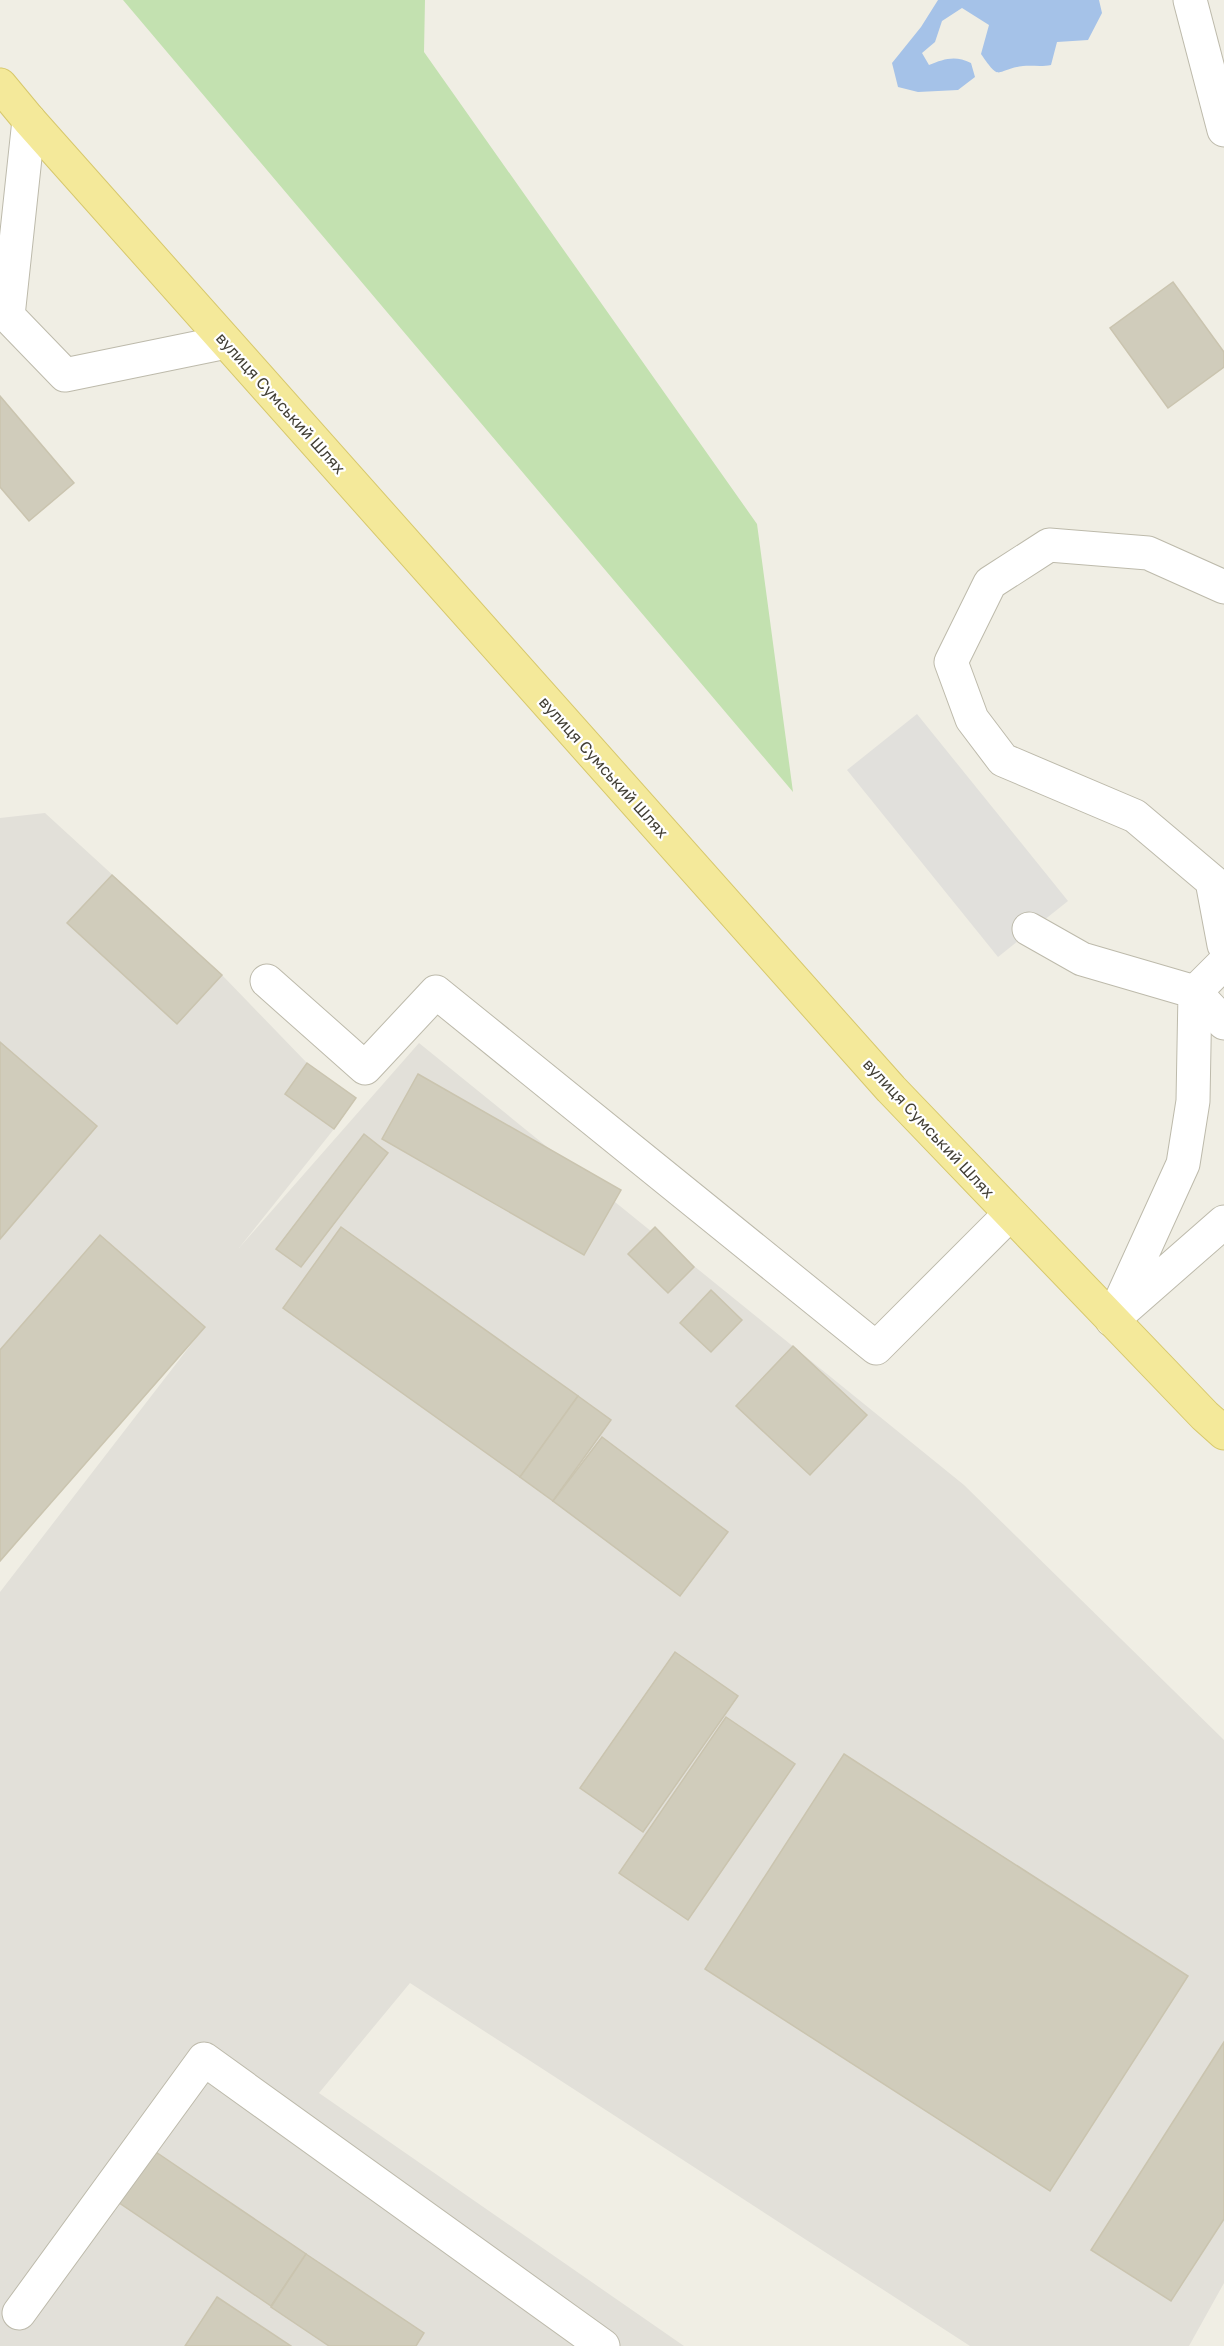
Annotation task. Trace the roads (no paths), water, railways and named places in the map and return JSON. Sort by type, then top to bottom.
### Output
[{"type":"main road","name":"вулиця Сумський Шлях","points":[[0,85],[891,1089],[1112,1320],[1224,1433]]},
{"type":"lane","points":[[1190,0],[1224,130]]},
{"type":"lane","points":[[29,120],[8,316],[64,375],[226,342]]},
{"type":"lane","points":[[1224,587],[1148,553],[1049,544],[990,583],[951,662],[972,718],[1003,760],[1136,816],[1212,881],[1224,945]]},
{"type":"lane","points":[[1029,929],[1082,959],[1195,992],[1224,1023]]},
{"type":"lane","points":[[1112,1320],[1183,1164],[1193,1101],[1195,992],[1224,963]]},
{"type":"lane","points":[[267,981],[365,1068],[436,992],[876,1348],[1010,1214]]},
{"type":"lane","points":[[1112,1320],[1224,1222]]},
{"type":"lane","points":[[19,2313],[204,2059],[603,2346]]},
{"type":"water","points":[[938,0],[1099,0],[1102,13],[1088,40],[1057,42],[1051,65],[1023,66],[996,72],[981,54],[989,25],[962,8],[942,21],[935,42],[922,53],[929,65],[950,59],[960,59],[971,63],[975,77],[958,90],[918,92],[898,87],[892,63],[921,27]]}]
